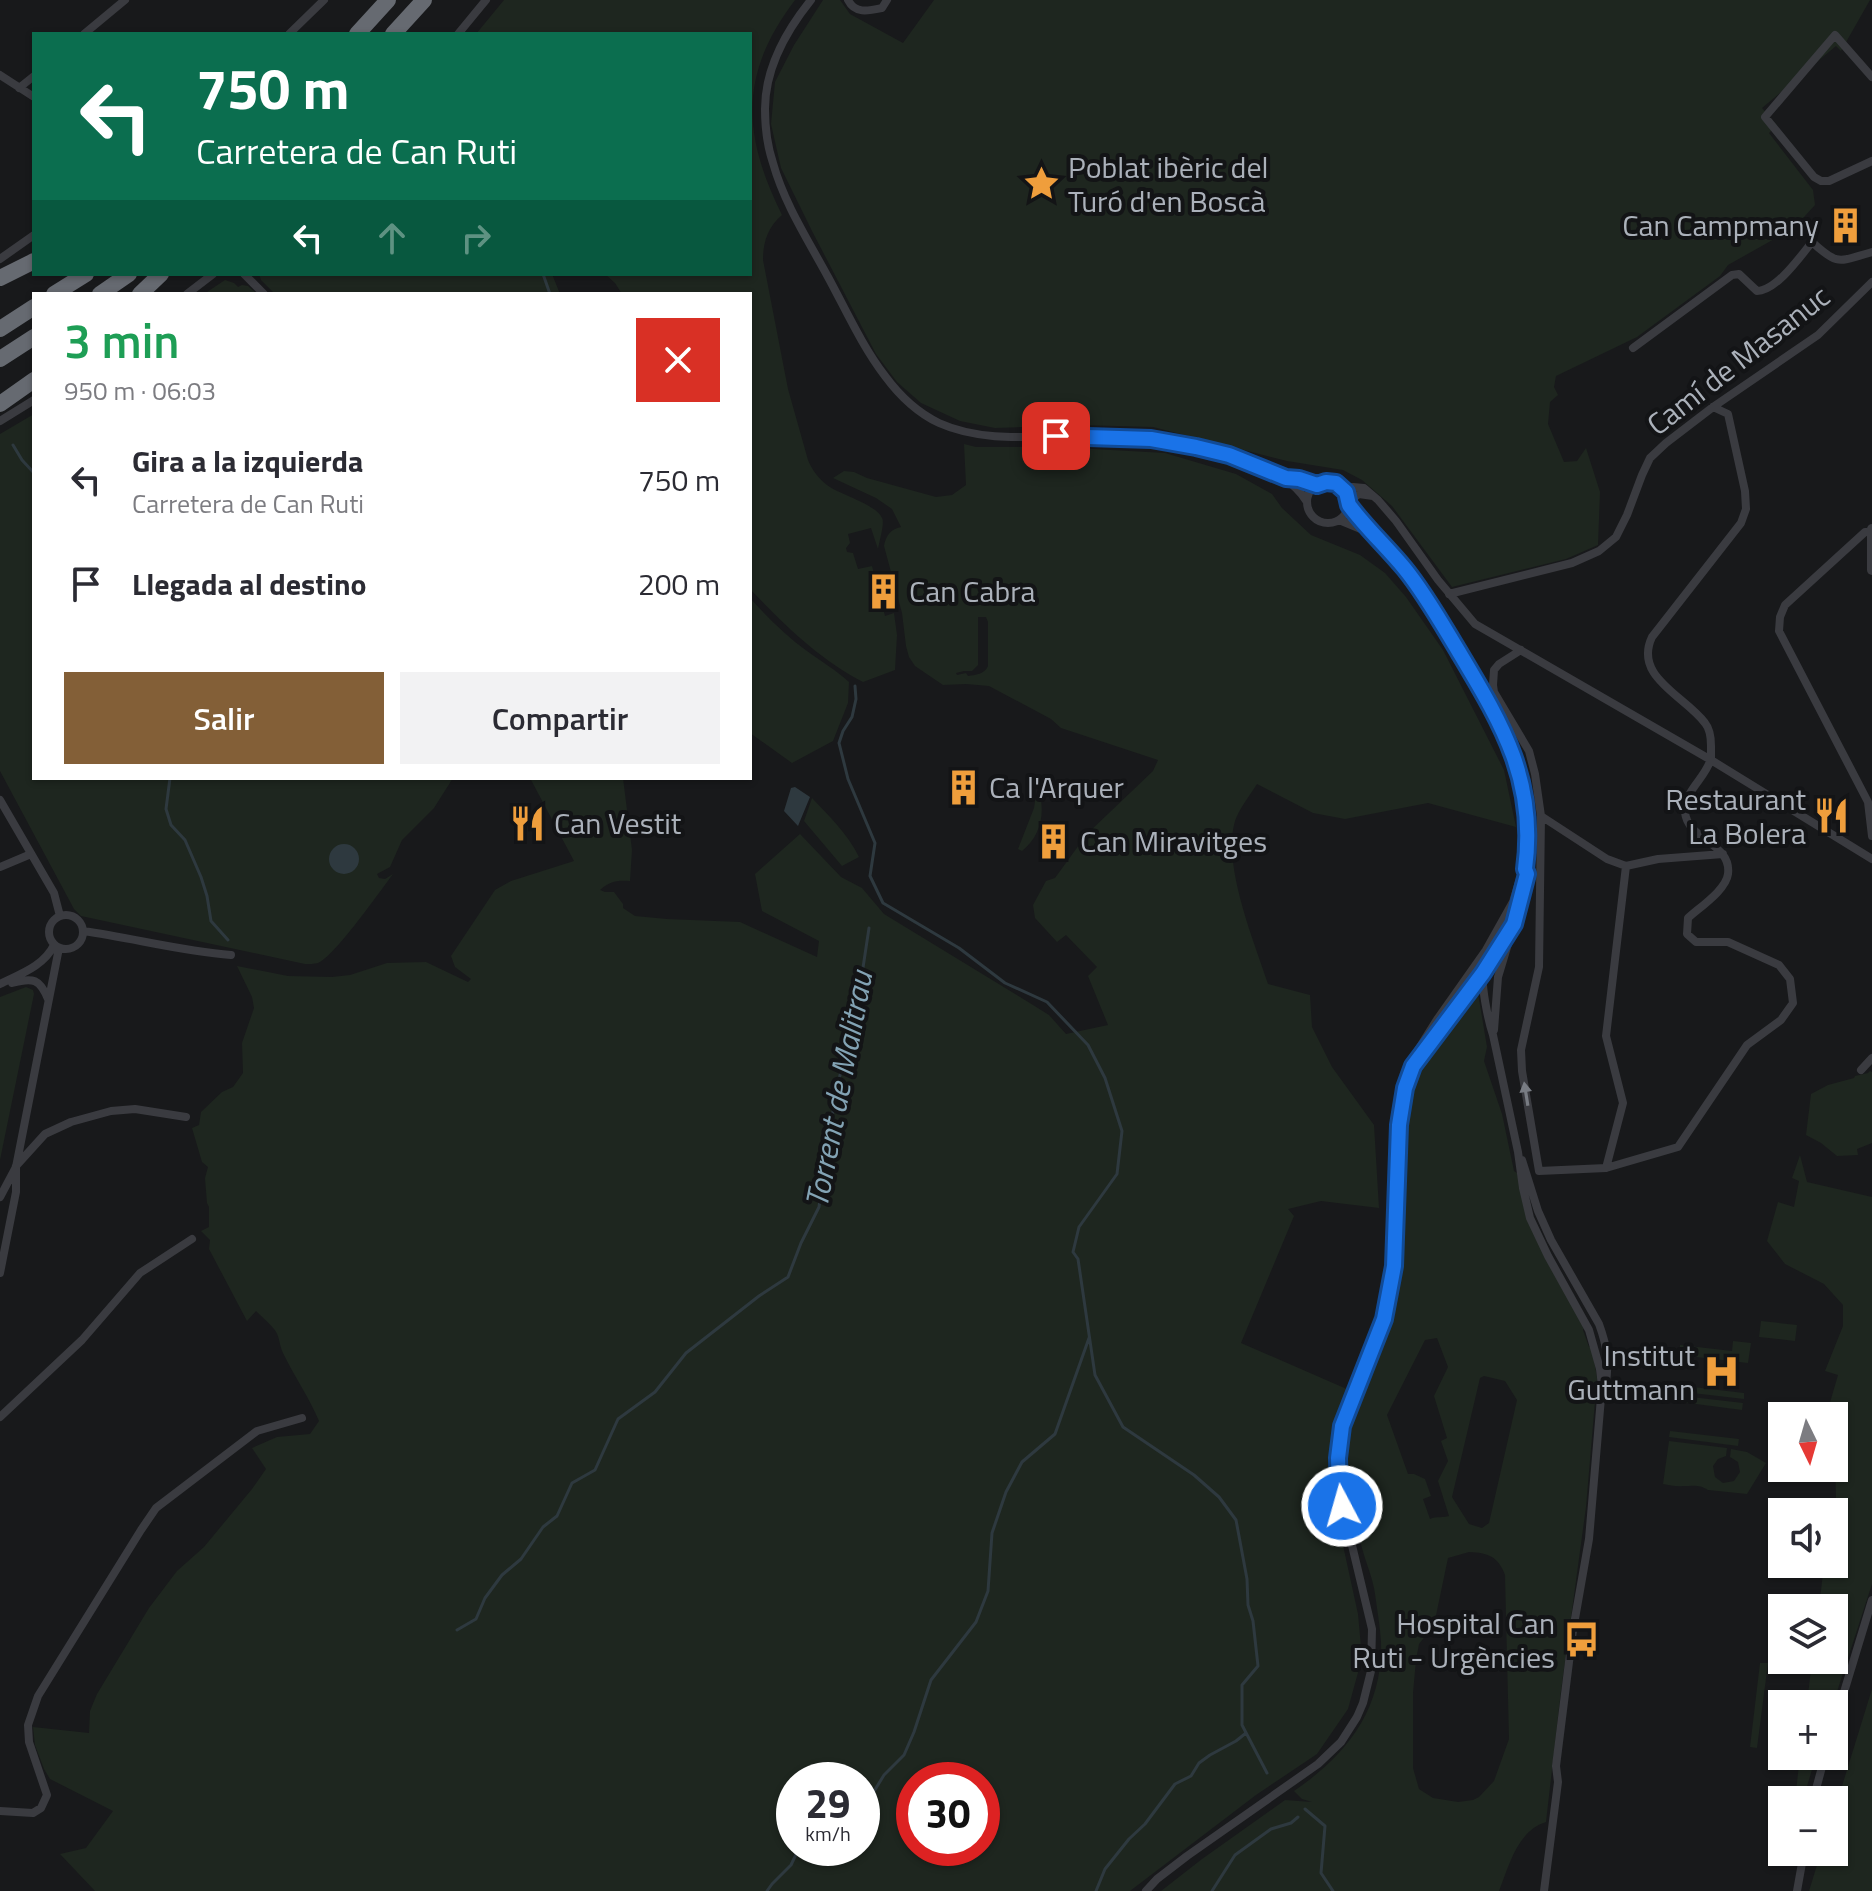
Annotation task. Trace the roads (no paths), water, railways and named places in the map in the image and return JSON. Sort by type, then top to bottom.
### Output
[{"type":"highway","points":[[359,32],[388,0]]},
{"type":"highway","points":[[395,32],[424,0]]},
{"type":"highway","points":[[0,278],[32,262]]},
{"type":"highway","points":[[57,292],[83,276]]},
{"type":"highway","points":[[103,292],[126,276]]},
{"type":"highway","points":[[142,292],[159,276]]},
{"type":"highway","points":[[0,329],[32,308]]},
{"type":"highway","points":[[0,359],[32,338]]},
{"type":"highway","points":[[0,404],[32,381]]},
{"type":"street","points":[[86,32],[125,0]]},
{"type":"street","points":[[291,32],[324,0]]},
{"type":"street","points":[[460,32],[486,0]]},
{"type":"street","points":[[811,0],[785,39],[774,63],[765,106],[768,147],[779,182],[856,330],[886,379],[905,400],[928,417],[961,431],[998,436],[1151,439],[1229,455],[1286,478],[1317,485]]},
{"type":"street","points":[[848,0],[857,9],[868,12],[882,8],[887,0]]},
{"type":"street","points":[[1872,77],[1835,35],[1765,117],[1814,177],[1821,181],[1829,181],[1872,161]]},
{"type":"street","points":[[0,75],[32,96]]},
{"type":"street","points":[[19,88],[32,78]]},
{"type":"street","points":[[0,259],[32,236]]},
{"type":"street","points":[[1633,348],[1732,275],[1739,274],[1757,291],[1767,290],[1812,242],[1830,258],[1838,260],[1872,252]]},
{"type":"street","points":[[190,292],[210,276]]},
{"type":"street","points":[[246,276],[262,292]]},
{"type":"street","name":"Camí de Masanuc","points":[[1449,594],[1572,563],[1605,547],[1616,537],[1650,458],[1713,407],[1818,335],[1872,282]]},
{"type":"street","points":[[0,421],[32,401]]},
{"type":"street","points":[[1521,650],[1494,670],[1493,685],[1494,692],[1529,751],[1541,816],[1539,967],[1521,1050],[1522,1071],[1539,1171],[1606,1168],[1678,1147],[1747,1045],[1781,1020],[1793,1003],[1790,979],[1779,965],[1728,942],[1696,942],[1687,934],[1688,918],[1725,884],[1729,870],[1723,854],[1698,835],[1685,815],[1686,801],[1711,760],[1711,736],[1706,723],[1652,672],[1648,661],[1647,647],[1652,637],[1741,523],[1746,509],[1728,414],[1713,407]]},
{"type":"street","points":[[1286,478],[1303,495],[1311,515],[1318,521],[1329,523],[1339,520],[1349,503],[1359,494],[1373,496]]},
{"type":"street","points":[[1307,502],[1309,493],[1317,485],[1329,481],[1344,489],[1349,503],[1419,588],[1499,722],[1515,758],[1522,783],[1528,833],[1527,874],[1498,977],[1493,1035]]},
{"type":"street","points":[[1344,489],[1364,488],[1373,496],[1396,521],[1475,624],[1711,760],[1872,859]]},
{"type":"street","points":[[1339,520],[1372,533]]},
{"type":"street","points":[[1872,570],[1872,531],[1865,532],[1785,605],[1779,631],[1868,802],[1872,836]]},
{"type":"street","points":[[0,800],[54,893],[60,916]]},
{"type":"street","points":[[1541,816],[1607,859],[1626,866],[1658,859],[1723,854]]},
{"type":"street","points":[[0,867],[31,854]]},
{"type":"street","points":[[1606,1168],[1623,1103],[1606,1036],[1626,866]]},
{"type":"street","points":[[1525,869],[1508,922],[1483,973],[1488,1019],[1518,1152],[1538,1211],[1596,1320],[1608,1349],[1589,1539],[1573,1630],[1544,1891]]},
{"type":"street","points":[[1146,1891],[1177,1864],[1318,1764],[1341,1742],[1363,1703],[1371,1671],[1372,1629],[1339,1491],[1338,1458],[1342,1426],[1384,1319],[1394,1266],[1399,1125],[1405,1088],[1416,1053],[1486,950],[1514,900]]},
{"type":"street","points":[[0,1273],[56,946],[48,934],[50,923],[60,916],[72,916],[78,920],[83,931],[80,942],[70,949],[56,946]]},
{"type":"street","points":[[1413,1066],[1483,973],[1514,924]]},
{"type":"street","points":[[83,931],[195,952],[231,955]]},
{"type":"street","points":[[0,985],[30,969],[56,946]]},
{"type":"street","points":[[0,985],[34,980],[40,984],[48,1001]]},
{"type":"street","points":[[1861,1070],[1872,1058]]},
{"type":"street","points":[[0,1197],[16,1167],[45,1134],[71,1122],[111,1111],[135,1109],[186,1117]]},
{"type":"street","points":[[1518,1152],[1528,1210],[1548,1256],[1589,1330],[1600,1369],[1602,1399]]},
{"type":"street","points":[[1528,1210],[1544,1236],[1555,1247]]},
{"type":"street","points":[[0,1417],[82,1340],[140,1273],[192,1239]]},
{"type":"street","points":[[1562,1280],[1569,1284],[1590,1317],[1596,1320]]},
{"type":"street","points":[[1596,1320],[1597,1357]]},
{"type":"street","points":[[0,1811],[33,1813],[41,1808],[47,1795],[29,1742],[28,1725],[38,1696],[156,1508],[257,1431],[302,1418]]},
{"type":"street","points":[[1845,1690],[1872,1600]]},
{"type":"street","points":[[1797,1891],[1801,1866]]},
{"type":"waterway","points":[[544,276],[549,292]]},
{"type":"waterway","points":[[13,445],[32,471]]},
{"type":"waterway","points":[[855,686],[852,717],[839,743],[848,779],[875,843],[870,876],[883,903],[959,948],[1005,983],[1047,1002],[1088,1045],[1105,1078],[1122,1131],[1117,1174],[1079,1227],[1073,1252],[1078,1259],[1095,1375],[1123,1427],[1194,1475],[1219,1497],[1236,1520],[1258,1666],[1242,1685],[1242,1725],[1267,1773]]},
{"type":"waterway","points":[[170,780],[166,809],[171,825],[185,840],[201,877],[211,921],[228,940]]},
{"type":"waterway","name":"Torrent de Malitrau","points":[[457,1630],[476,1619],[485,1598],[502,1575],[521,1559],[543,1527],[557,1516],[572,1483],[595,1470],[618,1419],[655,1392],[686,1353],[788,1277],[819,1207],[837,1088],[859,994],[869,928]]},
{"type":"waterway","points":[[880,1782],[904,1755],[931,1680],[976,1622],[988,1591],[992,1533],[1006,1492],[1022,1462],[1055,1434],[1089,1338]]},
{"type":"waterway","points":[[1096,1891],[1105,1869],[1175,1784],[1191,1776],[1199,1763],[1210,1755],[1246,1733]]},
{"type":"waterway","points":[[1305,1809],[1325,1826],[1321,1873],[1333,1891]]},
{"type":"waterway","points":[[1212,1891],[1235,1855],[1271,1829],[1291,1823],[1298,1817]]},
{"type":"waterway","points":[[767,1891],[790,1866]]},
{"type":"place","name":"Poblat ibèric del Turó d'en Boscà","points":[[1042,184]]},
{"type":"place","name":"Can Campmany","points":[[1845,225]]},
{"type":"place","name":"Can Cabra","points":[[883,591]]},
{"type":"place","name":"Ca l'Arquer","points":[[963,787]]},
{"type":"place","name":"Restaurant La Bolera","points":[[1832,816]]},
{"type":"place","name":"Can Vestit","points":[[528,823]]},
{"type":"place","name":"Can Miravitges","points":[[1054,841]]},
{"type":"place","name":"Institut Guttmann","points":[[1721,1372]]},
{"type":"place","name":"Hospital Can Ruti - Urgències","points":[[1581,1640]]}]
